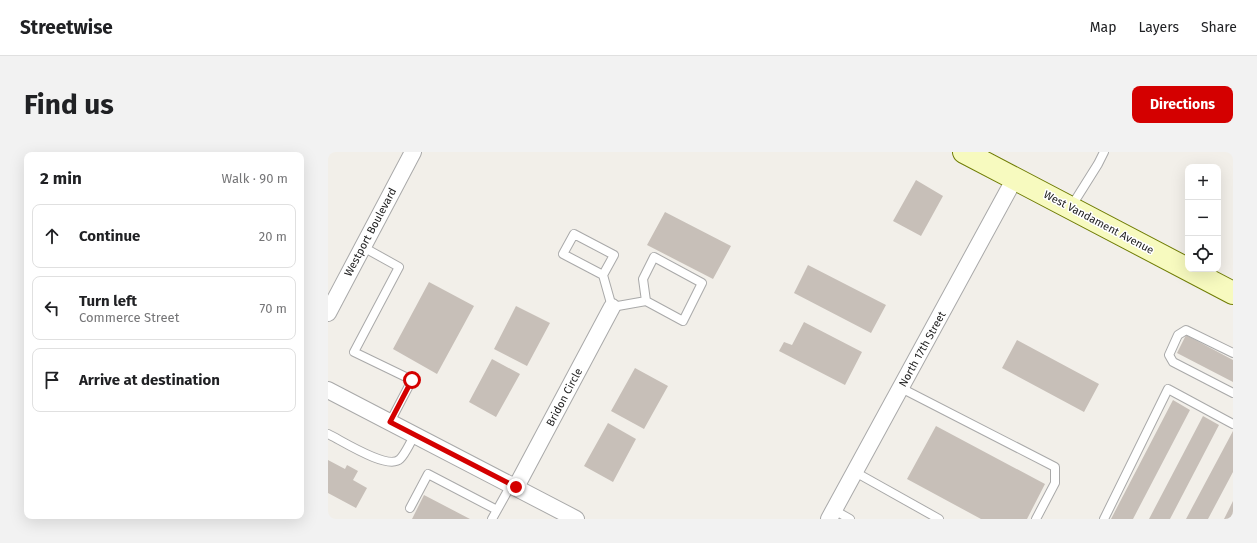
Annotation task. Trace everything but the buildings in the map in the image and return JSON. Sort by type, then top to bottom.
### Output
[{"type":"street","name":"Westport Boulevard","points":[[328,313],[413,152]]},
{"type":"street","name":"West Vandament Avenue","points":[[964,152],[1233,293]]},
{"type":"street","name":"North 17th Street","points":[[832,514],[1015,178]]},
{"type":"street","name":"Bridon Circle","points":[[513,486],[612,307]]},
{"type":"street","points":[[328,390],[576,519]]},
{"type":"lane","points":[[1071,207],[1104,152]]},
{"type":"lane","points":[[602,275],[614,255],[574,234],[563,254],[602,275],[612,307],[646,301],[683,321],[702,283],[654,258],[643,279],[646,301]]},
{"type":"lane","points":[[363,247],[399,267],[354,352],[412,380],[390,422]]},
{"type":"lane","points":[[1233,353],[1186,330],[1178,335],[1169,355],[1173,362],[1233,393]]},
{"type":"lane","points":[[901,388],[1055,467],[1055,483],[1036,519]]},
{"type":"lane","points":[[1104,519],[1168,390],[1233,424]]},
{"type":"lane","points":[[328,434],[376,458],[392,463],[399,460],[415,435]]},
{"type":"lane","points":[[855,472],[938,519]]},
{"type":"lane","points":[[410,508],[428,474],[497,510]]},
{"type":"lane","points":[[492,519],[513,486]]},
{"type":"lane","points":[[832,514],[850,519]]},
{"type":"route","points":[[412,380],[390,422],[516,487]]}]
